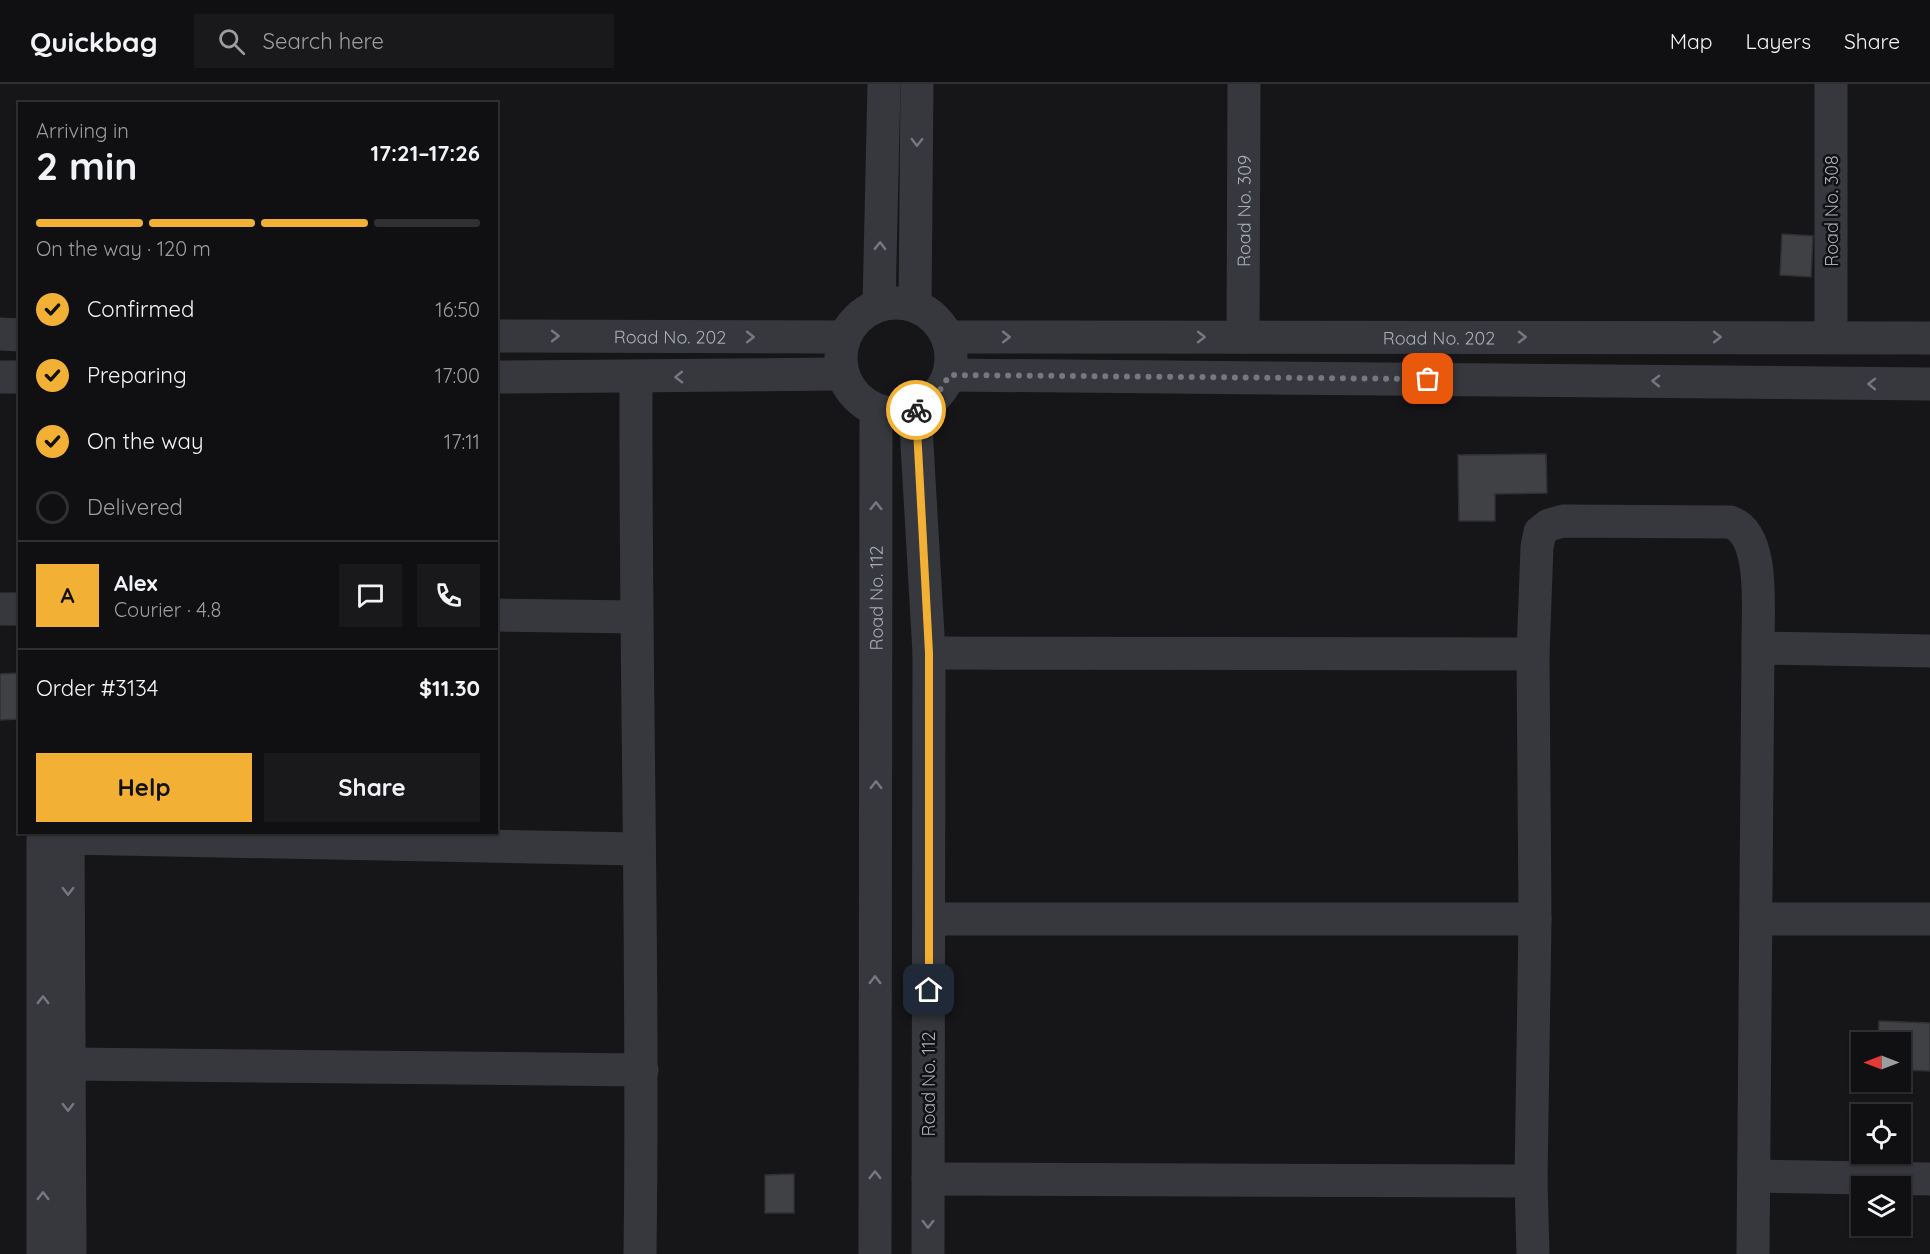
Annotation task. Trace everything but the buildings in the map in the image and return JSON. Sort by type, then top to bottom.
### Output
[{"type":"street","points":[[879,305],[884,84]]},
{"type":"street","points":[[915,306],[917,84]]},
{"type":"street","name":"Road No. 309","points":[[1243,337],[1244,84]]},
{"type":"street","name":"Road No. 308","points":[[1831,84],[1831,338]]},
{"type":"street","points":[[897,302],[915,306],[935,318],[947,338],[951,356],[949,375],[941,390],[930,402],[915,410],[896,414],[876,410],[861,402],[849,390],[842,374],[840,356],[844,338],[852,323],[864,312],[879,305],[897,302]]},
{"type":"street","points":[[0,334],[18,334]]},
{"type":"street","name":"Road No. 202","points":[[498,336],[844,338]]},
{"type":"street","name":"Road No. 202","points":[[947,338],[1930,338]]},
{"type":"street","points":[[498,377],[636,378],[842,374]]},
{"type":"street","points":[[949,375],[1930,384]]},
{"type":"street","points":[[0,376],[18,377]]},
{"type":"street","points":[[636,378],[638,849],[642,1070],[640,1254]]},
{"type":"street","name":"Road No. 112","points":[[875,1254],[876,410]]},
{"type":"street","name":"Road No. 112","points":[[915,410],[929,653],[928,1254]]},
{"type":"street","points":[[1533,1254],[1531,1181],[1535,920],[1533,654],[1537,547],[1540,532],[1549,525],[1563,520],[1730,522],[1741,525],[1752,542],[1756,558],[1758,648],[1758,920],[1753,1254]]},
{"type":"street","points":[[0,609],[18,609]]},
{"type":"street","points":[[498,615],[636,617]]},
{"type":"street","points":[[1758,648],[1930,651]]},
{"type":"street","points":[[929,653],[1533,654]]},
{"type":"street","points":[[60,834],[638,849]]},
{"type":"street","points":[[60,834],[68,1064],[70,1254]]},
{"type":"street","points":[[43,1254],[60,834]]},
{"type":"street","points":[[929,919],[1535,920]]},
{"type":"street","points":[[1758,920],[1930,919]]},
{"type":"street","points":[[68,1064],[642,1070]]},
{"type":"street","points":[[1755,1176],[1930,1179]]},
{"type":"street","points":[[928,1179],[1531,1181]]},
{"type":"way so far","points":[[916,410],[930,402],[941,390],[949,375],[1428,379]]},
{"type":"route","points":[[916,410],[929,653],[929,990]]}]
